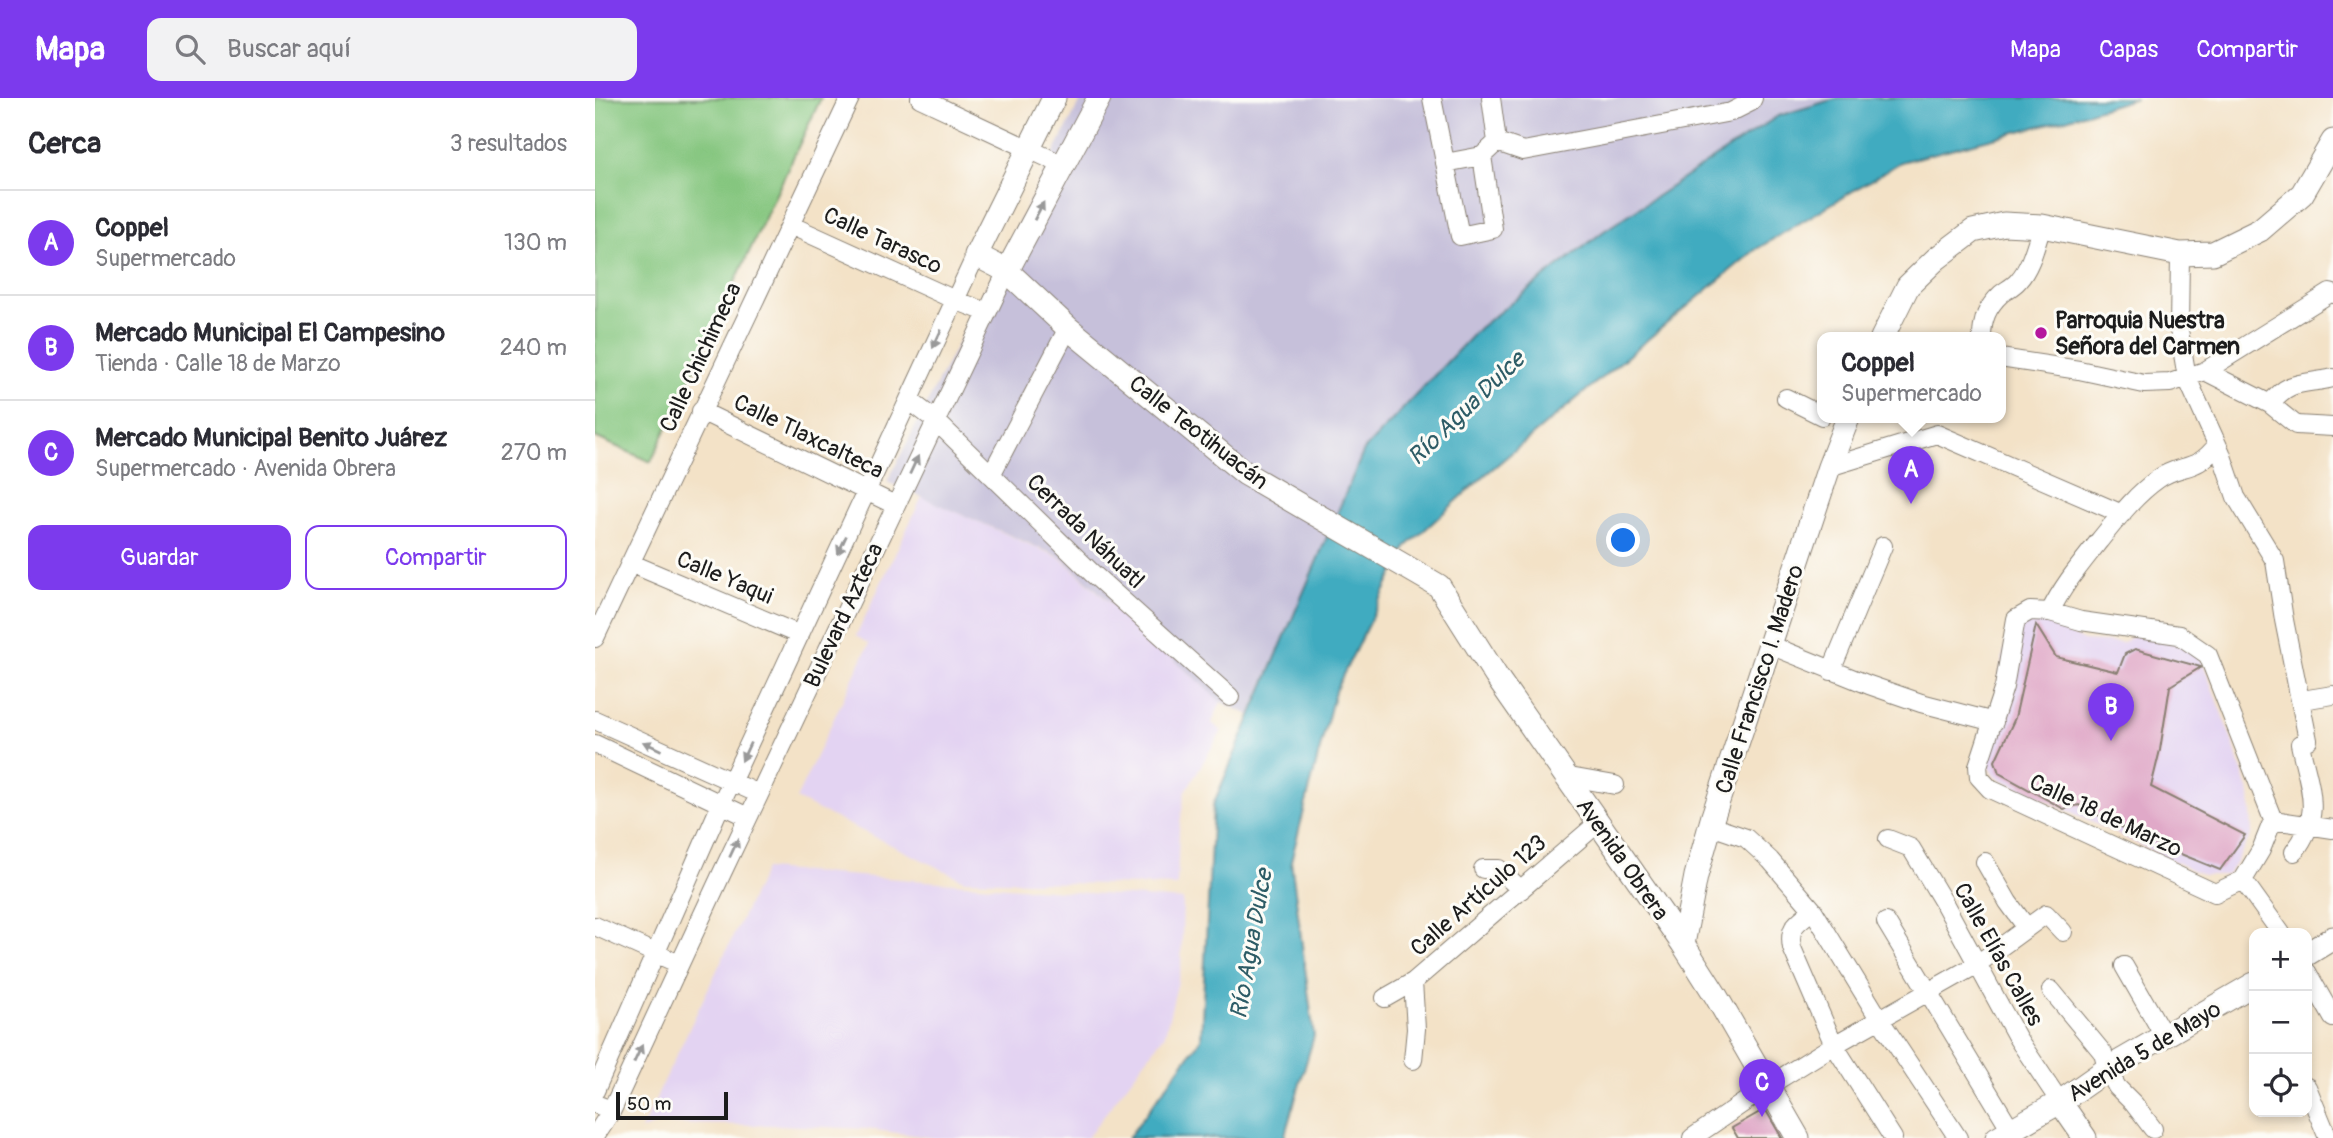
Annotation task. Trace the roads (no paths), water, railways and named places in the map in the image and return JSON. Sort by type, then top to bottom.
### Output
[{"type":"street","name":"Calle Chichimeca","points":[[595,638],[850,98]]},
{"type":"street","points":[[920,98],[1063,165]]},
{"type":"street","name":"Bulevard Azteca","points":[[595,1091],[731,782],[976,255],[1054,98]]},
{"type":"street","name":"Bulevard Azteca","points":[[595,1136],[604,1107],[679,964],[986,312],[1099,98]]},
{"type":"street","points":[[1432,98],[1459,236],[1493,229],[1482,156]]},
{"type":"street","points":[[1491,98],[1497,142]]},
{"type":"street","points":[[1497,142],[1523,151],[1731,112],[1751,102],[1753,98]]},
{"type":"street","points":[[1885,332],[1908,286],[1936,259],[1973,231],[2004,224],[2042,226],[2180,254],[2213,253],[2260,230],[2302,194],[2333,141]]},
{"type":"street","points":[[1445,163],[1482,156],[1497,142]]},
{"type":"street","name":"Calle Tarasco","points":[[790,225],[986,312]]},
{"type":"street","points":[[1982,332],[1982,324],[1989,308],[2019,281],[2042,226]]},
{"type":"street","points":[[2180,254],[2179,330],[2186,377],[2217,445],[2236,498],[2275,561],[2284,620],[2302,701],[2308,740],[2300,744],[2313,805],[2310,826],[2294,852]]},
{"type":"street","name":"Calle Teotihuacán","points":[[976,255],[1007,271],[1068,328],[1246,474],[1439,586]]},
{"type":"street","points":[[2006,359],[2079,370],[2144,384],[2171,383],[2205,371],[2330,293],[2333,294]]},
{"type":"street","points":[[991,475],[1068,328]]},
{"type":"street","points":[[2205,371],[2270,404],[2296,425],[2333,427]]},
{"type":"street","points":[[2270,404],[2278,393],[2295,384],[2333,378]]},
{"type":"street","points":[[1786,398],[1817,414]]},
{"type":"street","name":"Cerrada Náhuatl","points":[[909,400],[935,420],[1092,573],[1230,697]]},
{"type":"street","name":"Calle Tlaxcalteca","points":[[701,411],[895,505]]},
{"type":"street","name":"Calle Francisco I. Madero","points":[[1683,944],[1696,876],[1711,826],[1829,467],[1840,423]]},
{"type":"street","points":[[1829,467],[1940,426],[2122,514]]},
{"type":"street","points":[[2050,612],[2060,590],[2146,488],[2161,477],[2200,463],[2217,445]]},
{"type":"street","points":[[1831,671],[1883,546]]},
{"type":"street","name":"Calle Yaqui","points":[[630,563],[800,635]]},
{"type":"street","name":"Avenida Obrera","points":[[1439,586],[1496,677],[1683,944],[1798,1138]]},
{"type":"street","points":[[815,603],[843,616]]},
{"type":"street","points":[[1770,645],[1831,671],[1921,703],[1994,722],[2004,687],[2016,619],[2031,611],[2179,635],[2208,655],[2273,820],[2261,850],[2243,880],[2277,928]]},
{"type":"street","points":[[789,658],[817,672]]},
{"type":"street","points":[[2302,701],[2333,695]]},
{"type":"street","points":[[595,720],[759,794]]},
{"type":"street","name":"Calle 18 de Marzo","points":[[1994,722],[1978,766],[1979,777],[1990,789],[2215,893],[2243,880]]},
{"type":"street","points":[[595,744],[748,817]]},
{"type":"street","points":[[1564,776],[1615,785]]},
{"type":"street","points":[[2273,820],[2333,829]]},
{"type":"street","name":"Calle Artículo 123","points":[[1385,998],[1413,982],[1598,823]]},
{"type":"street","points":[[1711,826],[1746,838],[1770,860],[1813,910],[1880,1020],[1958,1138]]},
{"type":"street","name":"Calle Elías Calles","points":[[1888,839],[1911,848],[2018,1039],[2060,1102]]},
{"type":"street","points":[[1985,862],[2027,928]]},
{"type":"street","points":[[1483,869],[1499,869],[1521,890]]},
{"type":"street","points":[[1813,910],[1793,926],[1790,935],[1792,948],[1834,1045],[1893,1138]]},
{"type":"street","points":[[1692,1138],[1834,1045],[1976,965],[2046,914],[2063,932]]},
{"type":"street","points":[[1886,922],[1929,992],[2008,1135]]},
{"type":"street","points":[[595,926],[679,964]]},
{"type":"street","points":[[2312,951],[2333,938]]},
{"type":"street","points":[[2125,966],[2164,1036]]},
{"type":"street","points":[[2312,980],[2332,1012]]},
{"type":"street","points":[[1413,982],[1416,1029],[1413,1060]]},
{"type":"street","name":"Avenida 5 de Mayo","points":[[2008,1135],[2107,1069],[2249,987]]},
{"type":"street","points":[[2051,990],[2103,1053],[2107,1069],[2117,1087],[2153,1129]]},
{"type":"street","points":[[2312,1099],[2328,1138]]},
{"type":"street","points":[[2060,1102],[2085,1138]]},
{"type":"water","name":"Río Agua Dulce","points":[[1838,98],[2136,98],[1901,162],[1755,250],[1485,475],[1407,546],[1335,691],[1291,861],[1314,1036],[1284,1138],[1128,1138],[1201,1039],[1213,805],[1364,450],[1479,328],[1604,231],[1778,116]]},
{"type":"place","name":"Parroquia Nuestra Señora del Carmen","points":[[2041,333]]},
{"type":"place","name":"Coppel","points":[[1911,504]]},
{"type":"place","name":"Mercado Municipal El Campesino","points":[[2111,741]]},
{"type":"place","name":"Mercado Municipal Benito Juárez","points":[[1762,1117]]}]
